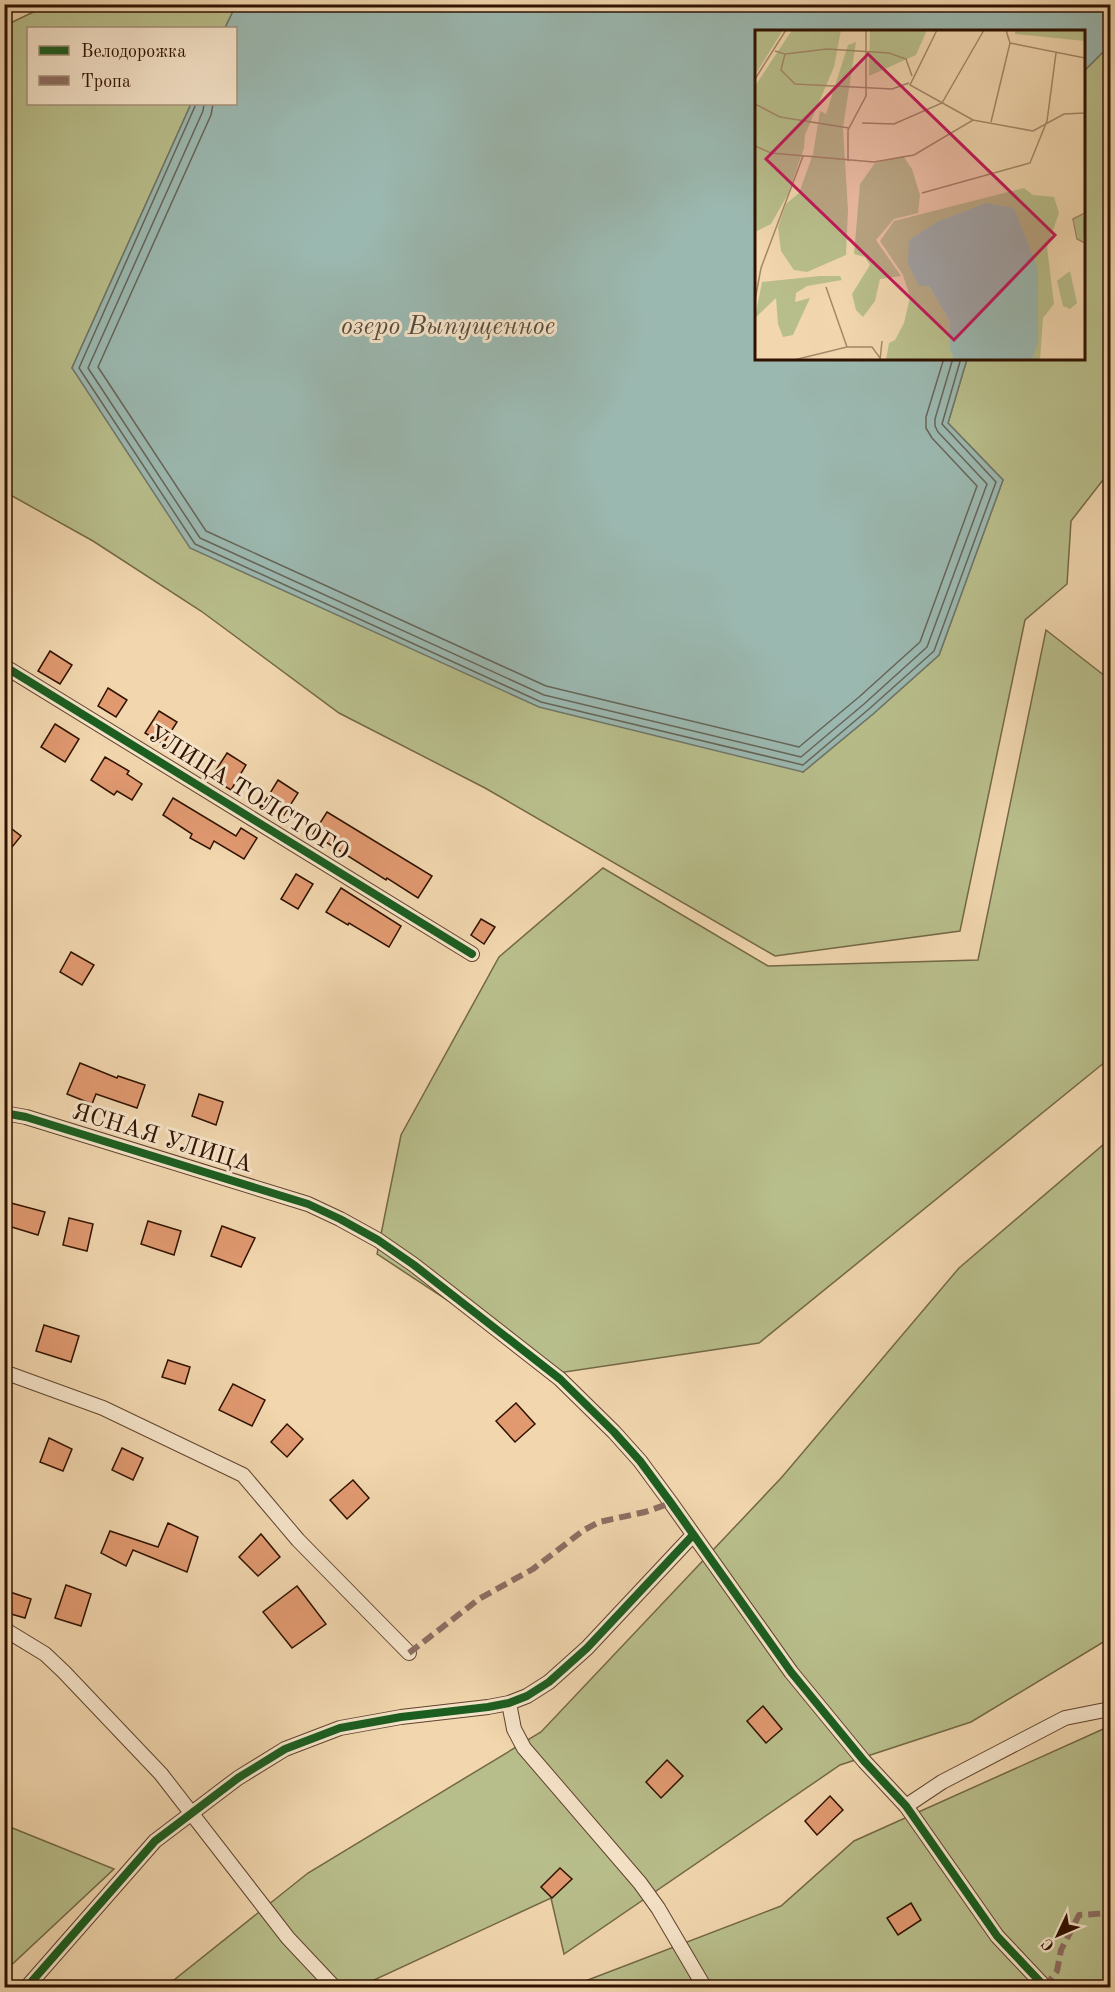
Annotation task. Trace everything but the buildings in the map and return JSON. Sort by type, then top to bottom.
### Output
[{"type":"street","name":"УЛИЦА ТОЛСТОГО","points":[[4,666],[472,954]]},
{"type":"street","name":"ЯСНАЯ УЛИЦА","points":[[4,1113],[26,1117],[308,1204],[368,1235],[414,1265],[560,1379],[587,1404],[640,1461],[790,1672],[864,1761],[906,1806],[997,1936],[1046,1988]]},
{"type":"street","points":[[4,1372],[103,1408],[243,1474],[298,1540],[409,1653]]},
{"type":"street","points":[[26,1988],[155,1841],[260,1763],[311,1738],[367,1722],[488,1707],[527,1696],[557,1676],[587,1648],[693,1535]]},
{"type":"street","points":[[4,1629],[45,1654],[161,1774],[288,1938],[335,1988]]},
{"type":"street","points":[[508,1703],[514,1728],[524,1748],[640,1883],[663,1916],[705,1988]]},
{"type":"street","points":[[906,1806],[942,1782],[1065,1718],[1110,1709]]},
{"type":"green space","points":[[48,5],[236,5],[225,27],[27,27],[27,105],[191,105],[72,368],[803,772],[939,655],[1003,480],[948,423],[967,360],[1085,360],[1085,70],[1110,45],[1110,471],[1071,521],[1067,584],[1025,620],[960,931],[775,956],[485,788],[339,713],[201,611],[93,541],[5,492],[4,26]]},
{"type":"green space","points":[[1046,630],[1110,680],[1110,1058],[759,1343],[558,1373],[377,1254],[401,1135],[499,957],[603,868],[768,966],[978,960]]},
{"type":"green space","points":[[1110,1139],[1110,1638],[971,1722],[840,1765],[564,1954],[551,1898],[359,1987],[164,1988],[308,1873],[541,1732],[782,1477],[959,1268]]},
{"type":"green space","points":[[1110,1726],[1110,1987],[567,1988],[781,1906],[854,1841]]},
{"type":"green space","points":[[5,1825],[114,1869],[5,1971]]},
{"type":"water","name":"озеро Выпущенное","points":[[236,5],[1110,5],[1110,45],[1085,70],[1085,30],[755,30],[755,360],[967,360],[948,423],[1003,480],[939,655],[803,772],[539,707],[190,548],[72,368],[191,105],[237,105],[237,27],[225,27]]},
{"type":"marked path","points":[[409,1653],[479,1599],[533,1569],[584,1530],[599,1522],[645,1512],[671,1503]]},
{"type":"marked path","points":[[1045,1987],[1057,1971],[1061,1950],[1079,1915],[1110,1913]]},
{"type":"cycle path","points":[[4,666],[472,954]]},
{"type":"cycle path","points":[[4,1113],[26,1117],[308,1204],[340,1219],[378,1240],[414,1265],[560,1379],[640,1461],[791,1672],[864,1761],[906,1806],[997,1936],[1046,1988]]},
{"type":"cycle path","points":[[26,1988],[155,1841],[238,1778],[285,1749],[340,1728],[401,1717],[488,1707],[509,1703],[527,1696],[549,1682],[587,1648],[693,1535]]}]
